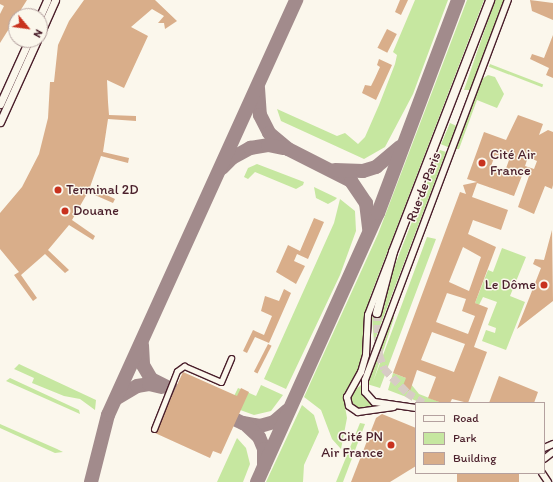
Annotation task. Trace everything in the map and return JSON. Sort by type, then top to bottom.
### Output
[{"type":"main road","points":[[48,16],[55,0]]},
{"type":"main road","points":[[377,313],[393,252],[490,0]]},
{"type":"main road","points":[[0,104],[25,48]]},
{"type":"main road","points":[[0,122],[33,48]]},
{"type":"street","name":"Rue de Paris","points":[[395,406],[374,402],[365,392],[364,384],[508,0]]},
{"type":"street","points":[[393,252],[374,294],[361,372],[347,396],[349,406],[358,412],[395,406],[415,408]]},
{"type":"street","points":[[154,429],[177,371],[184,366],[221,382],[231,358]]},
{"type":"street","points":[[545,458],[553,452]]},
{"type":"green space","points":[[415,0],[448,0],[413,94],[385,147],[364,159],[281,121],[277,109],[337,136],[345,133],[358,144],[365,137],[379,105],[395,64],[397,55],[393,52]]},
{"type":"green space","points":[[467,0],[484,0],[370,297],[360,369],[343,395],[347,418],[341,449],[332,439],[321,410],[304,397],[378,234]]},
{"type":"green space","points":[[495,0],[505,0],[470,90],[464,90]]},
{"type":"green space","points":[[490,64],[543,84],[542,87],[489,67]]},
{"type":"green space","points":[[488,75],[495,77],[504,94],[497,108],[477,100],[459,149],[456,149],[482,79]]},
{"type":"green space","points":[[450,123],[457,126],[448,147],[441,144]]},
{"type":"green space","points":[[440,150],[446,152],[374,342],[372,317],[384,308],[388,283]]},
{"type":"green space","points":[[257,164],[304,182],[303,185],[296,189],[255,172],[248,179],[244,177],[248,168]]},
{"type":"green space","points":[[314,187],[337,198],[328,204],[316,198]]},
{"type":"green space","points":[[340,199],[355,211],[356,231],[340,275],[286,389],[264,379],[334,223]]},
{"type":"green space","points":[[427,237],[436,239],[380,388],[367,384],[392,310],[394,318],[373,382]]},
{"type":"green space","points":[[502,248],[526,257],[510,296],[525,302],[506,350],[482,341],[486,330],[495,333],[496,328],[488,325],[497,302],[483,297],[479,305],[475,303],[488,270],[493,272]]},
{"type":"green space","points":[[19,364],[96,400],[95,410],[80,399],[64,396],[32,383],[34,378],[14,369]]},
{"type":"green space","points":[[393,373],[406,378],[419,394],[439,402],[419,402],[388,390]]},
{"type":"green space","points":[[10,378],[79,410],[80,414],[6,381]]},
{"type":"green space","points":[[261,385],[283,395],[271,411],[254,415],[232,407],[231,402],[238,388],[256,396]]},
{"type":"green space","points":[[361,385],[366,400],[375,406],[359,409],[351,403],[350,394]]},
{"type":"green space","points":[[302,405],[314,415],[319,432],[304,465],[303,482],[266,482]]},
{"type":"green space","points":[[360,423],[365,424],[343,482],[336,482]]},
{"type":"green space","points":[[0,424],[63,452],[55,453],[0,428]]},
{"type":"green space","points":[[237,438],[246,448],[250,464],[243,482],[217,482]]},
{"type":"building","points":[[0,0],[27,0],[22,8],[8,8],[8,30],[0,43],[0,14],[4,6],[0,4]]},
{"type":"building","name":"Terminal 2D","points":[[84,0],[155,0],[177,21],[165,29],[164,23],[158,23],[164,16],[152,9],[131,27],[148,36],[124,88],[107,80],[108,102],[109,115],[136,116],[136,121],[108,119],[103,152],[129,158],[128,163],[101,156],[90,187],[115,199],[113,203],[88,192],[72,220],[95,236],[93,240],[69,225],[48,250],[69,270],[65,273],[45,254],[21,275],[37,298],[33,301],[14,275],[19,272],[0,249],[0,213],[22,187],[39,154],[48,118],[50,82],[54,82],[58,45],[69,21]]},
{"type":"building","points":[[400,0],[408,0],[401,15],[395,12]]},
{"type":"building","points":[[530,0],[553,3],[553,20],[532,11]]},
{"type":"building","points":[[387,29],[397,34],[387,53],[377,48]]},
{"type":"building","points":[[553,35],[553,78],[546,75],[549,68],[530,59],[532,54],[544,58]]},
{"type":"building","points":[[379,59],[392,65],[376,100],[362,93],[365,85],[371,86],[375,78],[380,67],[377,65]]},
{"type":"building","points":[[518,115],[543,124],[539,135],[548,130],[553,132],[553,185],[552,189],[545,186],[534,214],[518,207],[529,176],[523,173],[514,196],[477,183],[472,197],[508,210],[501,230],[473,220],[468,234],[496,247],[475,303],[488,308],[474,347],[487,352],[468,402],[452,399],[450,402],[439,402],[428,398],[436,377],[417,370],[410,391],[402,388],[406,378],[393,373],[460,192],[466,194],[463,185],[477,182],[467,179],[484,132],[506,140]],"holes":[[[495,155],[509,160],[504,174],[490,169]],[[528,157],[537,161],[534,169],[525,166]],[[463,247],[481,257],[469,291],[449,282]],[[447,293],[466,299],[462,311],[475,316],[468,334],[436,322]],[[432,332],[465,344],[454,372],[421,360]]]},
{"type":"building","points":[[314,218],[324,222],[308,259],[297,254],[294,261],[305,266],[296,284],[276,272],[288,245],[300,251]]},
{"type":"building","name":"Le Dôme","points":[[552,230],[553,301],[517,329],[541,268],[533,264],[535,259],[544,260]]},
{"type":"building","points":[[284,289],[291,293],[269,343],[255,337],[247,353],[243,351],[253,330],[264,335],[272,316],[261,311],[265,296],[279,301]]},
{"type":"building","points":[[268,344],[272,346],[257,373],[254,372]]},
{"type":"building","points":[[183,372],[237,396],[241,388],[249,392],[221,454],[213,451],[210,458],[155,433]]},
{"type":"building","points":[[499,376],[538,392],[534,402],[489,402]]},
{"type":"building","name":"Cité PN Air France","points":[[382,414],[415,428],[415,467],[390,482],[351,482],[376,418]]},
{"type":"building","points":[[457,474],[519,474],[519,482],[457,482]]},
{"type":"taxiway","points":[[91,482],[108,415],[296,0]]},
{"type":"taxiway","points":[[257,482],[378,213],[458,0]]},
{"type":"taxiway","points":[[258,88],[260,115],[269,133],[288,149],[351,181],[366,203],[369,229]]},
{"type":"taxiway","points":[[222,168],[232,158],[250,148],[268,145],[284,148]]},
{"type":"taxiway","points":[[335,170],[363,171],[376,167],[400,147]]},
{"type":"taxiway","points":[[142,345],[143,365],[151,379],[191,399]]},
{"type":"taxiway","points":[[117,398],[137,386],[149,384],[162,387]]},
{"type":"taxiway","points":[[219,412],[243,423],[260,426],[274,422],[288,410]]},
{"type":"taxiway","points":[[245,424],[259,437],[264,449],[264,466]]},
{"type":"tunnel","points":[[377,313],[379,355],[384,369],[407,393],[421,402]]},
{"type":"place","name":"Cité Air France","points":[[482,163]]},
{"type":"place","name":"Terminal 2D","points":[[58,190]]},
{"type":"place","name":"Douane","points":[[65,211]]},
{"type":"place","name":"Le Dôme","points":[[544,285]]},
{"type":"place","name":"Cité PN Air France","points":[[391,445]]}]
